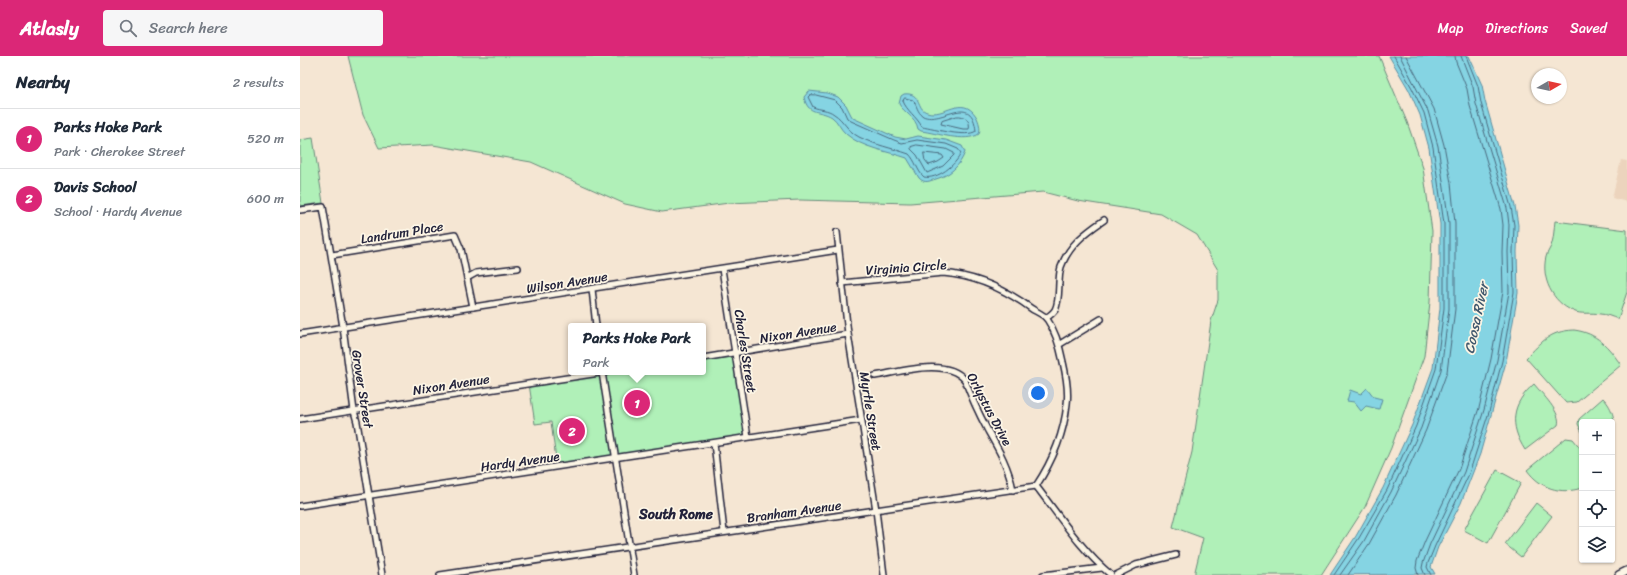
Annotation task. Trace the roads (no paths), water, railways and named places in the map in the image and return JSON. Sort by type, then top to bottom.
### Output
[{"type":"main road","points":[[1619,575],[1627,571]]},
{"type":"street","name":"Grover Street","points":[[300,210],[323,207],[343,327],[354,411],[382,575]]},
{"type":"street","points":[[1046,318],[1056,309],[1061,268],[1068,252],[1078,239],[1104,220]]},
{"type":"street","name":"Myrtle Street","points":[[836,232],[848,334],[876,510],[884,575]]},
{"type":"street","name":"Landrum Place","points":[[332,255],[456,235],[461,249],[467,278]]},
{"type":"street","name":"Wilson Avenue","points":[[300,334],[838,250]]},
{"type":"street","points":[[473,307],[467,278],[476,273],[518,268]]},
{"type":"street","name":"Charles Street","points":[[722,269],[748,437]]},
{"type":"street","name":"Virginia Circle","points":[[842,284],[943,273],[956,274],[989,283],[1023,302],[1046,318],[1060,344],[1067,378],[1067,404],[1056,448],[1047,470],[1036,486]]},
{"type":"street","points":[[592,289],[596,323]]},
{"type":"street","points":[[1060,344],[1101,319]]},
{"type":"street","name":"Nixon Avenue","points":[[706,358],[848,334]]},
{"type":"street","name":"Orlystus Drive","points":[[875,376],[933,367],[952,370],[960,374],[965,380],[987,429],[1004,459],[1013,490]]},
{"type":"street","name":"Nixon Avenue","points":[[300,419],[583,375]]},
{"type":"street","points":[[602,375],[628,546],[634,575]]},
{"type":"street","name":"Hardy Avenue","points":[[300,506],[861,420]]},
{"type":"street","points":[[714,443],[724,532]]},
{"type":"street","points":[[1036,486],[1077,541],[1102,568],[1111,575]]},
{"type":"street","name":"Branham Avenue","points":[[440,575],[1036,486]]},
{"type":"street","points":[[1116,575],[1136,566],[1176,555]]},
{"type":"street","points":[[1043,575],[1102,568]]},
{"type":"water","name":"Coosa River","points":[[1389,56],[1469,56],[1482,85],[1485,101],[1515,206],[1518,225],[1518,293],[1506,362],[1480,454],[1461,503],[1438,547],[1431,567],[1435,574],[1330,575],[1356,536],[1383,488],[1412,425],[1433,368],[1440,308],[1440,224],[1429,148],[1420,115],[1409,90]]},
{"type":"water","points":[[809,91],[827,93],[838,97],[846,105],[853,118],[895,137],[906,139],[918,136],[946,140],[962,146],[965,152],[963,157],[957,166],[946,175],[931,181],[923,181],[919,178],[907,158],[859,143],[846,134],[832,117],[811,110],[808,107],[804,97]]},
{"type":"water","points":[[904,94],[914,96],[921,108],[927,112],[940,112],[959,107],[965,107],[971,110],[978,120],[980,127],[979,134],[973,137],[959,138],[921,131],[918,129],[915,121],[899,104],[901,96]]},
{"type":"water","points":[[1367,388],[1374,397],[1382,399],[1379,409],[1366,406],[1361,411],[1354,402],[1347,401],[1350,390],[1361,394]]},
{"type":"place","name":"Parks Hoke Park","points":[[637,403]]},
{"type":"place","name":"Davis School","points":[[572,431]]},
{"type":"district","name":"South Rome","points":[[676,514]]}]
